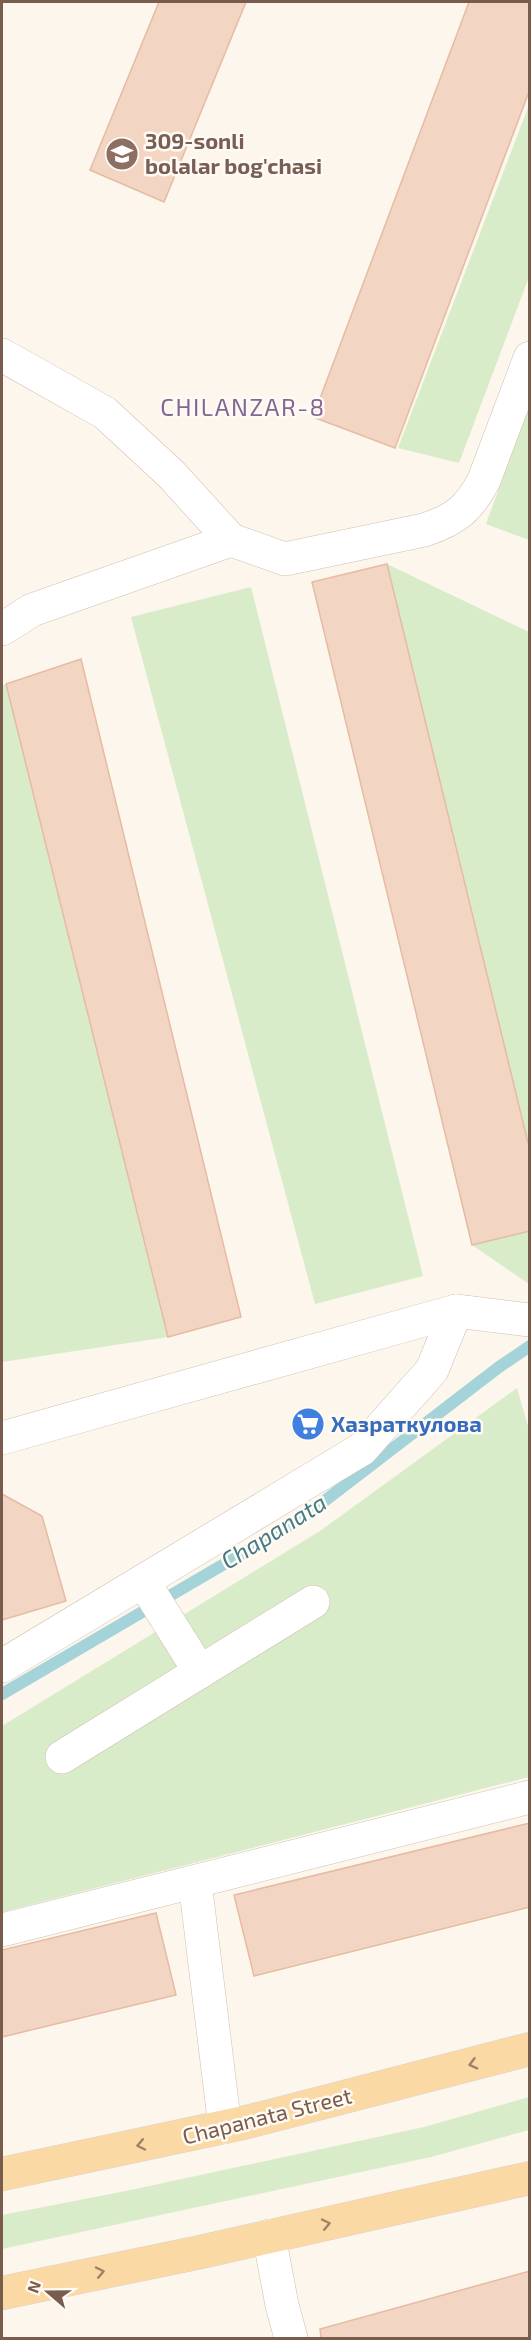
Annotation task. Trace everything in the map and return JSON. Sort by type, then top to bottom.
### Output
[{"type":"main road","name":"Chapanata Street","points":[[2,2174],[225,2127],[530,2049]]},
{"type":"main road","points":[[2,2293],[530,2178]]},
{"type":"street","points":[[2,355],[105,413],[171,474],[231,540],[285,559],[424,530],[444,524],[462,512],[475,497],[484,480],[530,358]]},
{"type":"street","points":[[2,629],[32,610],[231,540]]},
{"type":"street","points":[[2,1666],[146,1585],[362,1449],[432,1370],[456,1311]]},
{"type":"street","points":[[2,1438],[456,1311],[530,1320]]},
{"type":"street","points":[[146,1585],[200,1672]]},
{"type":"street","points":[[62,1757],[313,1602]]},
{"type":"street","points":[[2,1930],[530,1797]]},
{"type":"street","points":[[195,1882],[225,2127]]},
{"type":"street","points":[[269,2236],[282,2305],[291,2338]]},
{"type":"green space","points":[[529,105],[529,277],[459,463],[398,448]]},
{"type":"green space","points":[[529,406],[530,540],[486,524]]},
{"type":"green space","points":[[387,564],[529,632],[529,1151]]},
{"type":"green space","points":[[251,587],[423,1276],[315,1304],[131,617]]},
{"type":"green space","points":[[6,684],[168,1337],[2,1362],[2,686]]},
{"type":"green space","points":[[529,1231],[529,1284],[472,1245]]},
{"type":"green space","points":[[517,1388],[530,1433],[529,1777],[2,1912],[2,1726],[320,1531]]},
{"type":"green space","points":[[529,2097],[529,2130],[431,2157],[2,2249],[2,2215],[126,2191],[424,2127]]},
{"type":"building","points":[[159,2],[246,2],[164,202],[90,170]]},
{"type":"building","points":[[469,2],[530,2],[530,89],[395,448],[313,417]]},
{"type":"building","points":[[387,564],[530,1151],[530,1231],[472,1245],[312,582]]},
{"type":"building","points":[[81,659],[241,1317],[168,1337],[6,684]]},
{"type":"building","points":[[2,1494],[42,1516],[66,1601],[2,1620]]},
{"type":"building","points":[[530,1823],[530,1907],[254,1976],[234,1895]]},
{"type":"building","points":[[156,1913],[176,1995],[2,2037],[2,1950]]},
{"type":"building","points":[[530,2271],[530,2338],[321,2338],[320,2329]]},
{"type":"waterway","name":"Chapanata","points":[[2,1694],[301,1519],[499,1367],[530,1346]]},
{"type":"place","name":"309-sonli bolalar bog'chasi","points":[[122,154]]},
{"type":"place","name":"Хазраткулова","points":[[308,1424]]},
{"type":"district","name":"CHILANZAR-8","points":[[243,408]]}]
